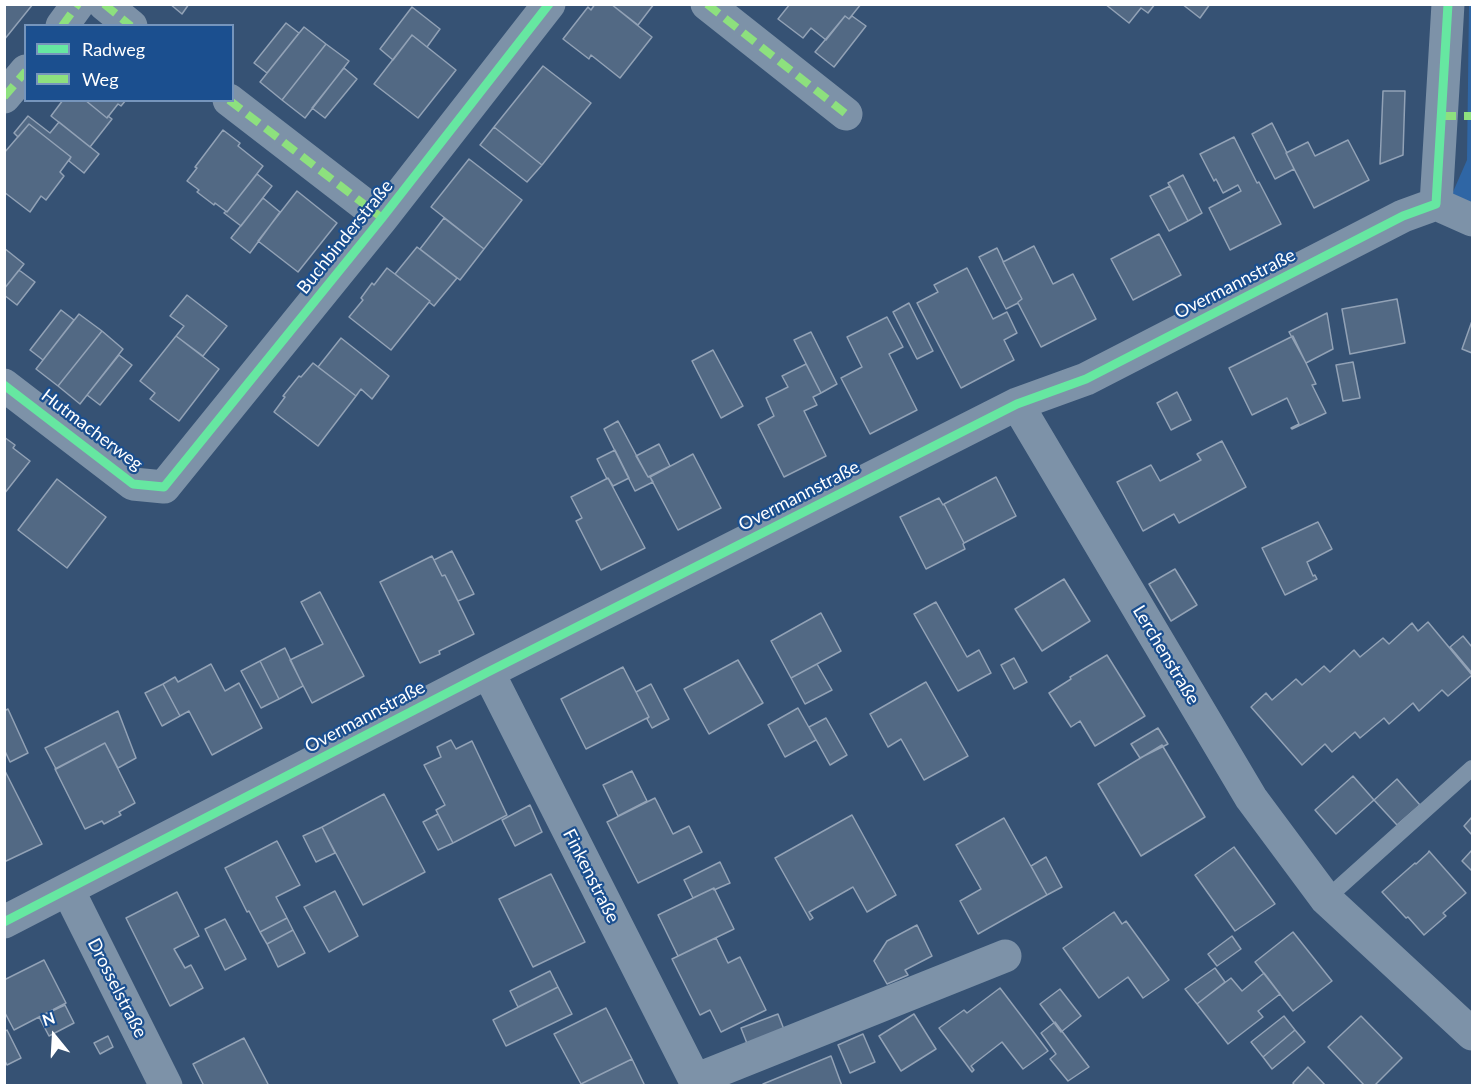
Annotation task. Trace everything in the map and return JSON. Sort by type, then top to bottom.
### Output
[{"type":"street","points":[[63,24],[78,4]]},
{"type":"street","points":[[104,4],[129,24]]},
{"type":"street","name":"Buchbinderstraße","points":[[164,487],[382,218],[549,4]]},
{"type":"street","points":[[707,4],[846,114]]},
{"type":"street","points":[[1448,4],[1436,204],[1473,220]]},
{"type":"street","points":[[4,97],[24,73]]},
{"type":"street","points":[[232,102],[382,218]]},
{"type":"street","name":"Overmannstraße","points":[[4,922],[488,672],[1017,404],[1086,379],[1403,216],[1436,204]]},
{"type":"street","name":"Hutmacherweg","points":[[4,385],[133,484],[164,487]]},
{"type":"street","name":"Lerchenstraße","points":[[1017,404],[1251,798],[1326,899],[1473,1034]]},
{"type":"street","name":"Finkenstraße","points":[[488,672],[696,1083],[1005,956]]},
{"type":"street","name":"Drosselstraße","points":[[68,890],[166,1086]]},
{"type":"lane","points":[[1326,899],[1473,768]]},
{"type":"shaded area","points":[[1469,5],[1472,5],[1472,210],[1449,201],[1467,160]]},
{"type":"building","points":[[4,4],[33,4],[4,40]]},
{"type":"building","points":[[170,4],[189,4],[182,14]]},
{"type":"building","points":[[595,4],[611,4],[652,37],[620,78],[591,55],[589,59],[563,39],[588,7],[591,10]]},
{"type":"building","points":[[611,4],[654,4],[638,25]]},
{"type":"building","points":[[790,4],[861,4],[849,19],[845,16],[826,40],[811,28],[803,38],[778,19]]},
{"type":"building","points":[[1105,4],[1155,4],[1148,13],[1141,8],[1129,23]]},
{"type":"building","points":[[1182,4],[1210,4],[1200,18]]},
{"type":"building","points":[[412,7],[440,29],[427,47],[412,35],[393,60],[380,49]]},
{"type":"building","points":[[845,16],[849,19],[852,16],[866,26],[834,67],[815,52]]},
{"type":"building","points":[[286,23],[299,33],[267,73],[254,63]]},
{"type":"building","points":[[304,27],[326,44],[282,100],[260,82]]},
{"type":"building","points":[[412,35],[456,70],[418,118],[374,84]]},
{"type":"building","points":[[326,44],[349,61],[305,118],[282,100]]},
{"type":"building","points":[[543,66],[591,103],[542,165],[494,127]]},
{"type":"building","points":[[344,68],[357,79],[325,118],[312,108]]},
{"type":"building","points":[[1383,91],[1405,91],[1403,155],[1380,164]]},
{"type":"building","points":[[62,102],[87,102],[107,118],[108,116],[112,119],[90,147],[51,116]]},
{"type":"building","points":[[87,102],[124,102],[121,106],[118,104],[107,118]]},
{"type":"building","points":[[28,116],[50,133],[59,122],[99,154],[84,173],[69,161],[71,157],[29,124],[18,137],[14,133]]},
{"type":"building","points":[[1272,123],[1294,169],[1275,179],[1252,134]]},
{"type":"building","points":[[29,124],[71,157],[60,172],[64,176],[46,200],[41,196],[30,212],[4,192],[4,153]]},
{"type":"building","points":[[494,127],[542,165],[527,182],[480,145]]},
{"type":"building","points":[[223,130],[240,143],[238,146],[263,166],[227,212],[197,192],[199,190],[187,181]]},
{"type":"building","points":[[1234,137],[1281,224],[1230,250],[1209,208],[1241,191],[1238,185],[1223,193],[1200,154]]},
{"type":"building","points":[[1348,140],[1369,180],[1314,208],[1286,153],[1308,142],[1315,156]]},
{"type":"building","points":[[469,159],[522,200],[484,249],[431,207]]},
{"type":"building","points":[[257,174],[272,186],[241,226],[224,213]]},
{"type":"building","points":[[1183,175],[1202,213],[1188,221],[1168,183]]},
{"type":"building","points":[[1170,186],[1188,221],[1169,231],[1150,196]]},
{"type":"building","points":[[297,191],[337,223],[298,272],[258,241]]},
{"type":"building","points":[[263,198],[280,212],[250,253],[231,238]]},
{"type":"building","points":[[444,218],[484,249],[460,280],[420,249]]},
{"type":"building","points":[[1159,234],[1181,275],[1133,300],[1111,259]]},
{"type":"building","points":[[1034,246],[1053,284],[1073,274],[1096,319],[1041,347],[1018,303],[1022,299],[1003,262]]},
{"type":"building","points":[[417,247],[457,278],[434,306],[395,274]]},
{"type":"building","points":[[4,248],[24,264],[4,289]]},
{"type":"building","points":[[997,248],[1022,299],[1006,309],[979,257]]},
{"type":"building","points":[[387,268],[430,301],[391,350],[349,317],[363,300],[361,298],[372,283],[374,285]]},
{"type":"building","points":[[967,268],[993,319],[1007,312],[1017,333],[1004,340],[1014,360],[961,388],[917,303],[938,292],[934,285]]},
{"type":"building","points":[[19,270],[35,282],[17,305],[4,295],[4,289]]},
{"type":"building","points":[[187,295],[227,326],[203,356],[176,336],[184,326],[170,316]]},
{"type":"building","points":[[1397,299],[1405,343],[1350,354],[1342,309]]},
{"type":"building","points":[[909,303],[933,351],[917,359],[893,312]]},
{"type":"building","points":[[61,310],[74,320],[43,360],[30,350]]},
{"type":"building","points":[[1327,313],[1333,349],[1306,363],[1289,332]]},
{"type":"building","points":[[79,314],[102,331],[58,386],[36,369]]},
{"type":"building","points":[[887,317],[903,347],[889,354],[917,410],[870,434],[841,378],[862,367],[847,337]]},
{"type":"building","points":[[1472,321],[1472,353],[1462,349]]},
{"type":"building","points":[[102,331],[123,349],[80,404],[58,386]]},
{"type":"building","points":[[811,332],[837,384],[821,393],[794,340]]},
{"type":"building","points":[[176,336],[219,369],[179,421],[150,399],[155,393],[140,381]]},
{"type":"building","points":[[1293,336],[1316,384],[1312,385],[1326,413],[1292,429],[1299,424],[1287,398],[1252,415],[1229,368]]},
{"type":"building","points":[[341,338],[389,376],[372,399],[361,389],[356,396],[318,367]]},
{"type":"building","points":[[713,350],[743,406],[721,418],[692,361]]},
{"type":"building","points":[[119,355],[132,365],[100,405],[87,395]]},
{"type":"building","points":[[1353,362],[1360,398],[1343,401],[1336,365]]},
{"type":"building","points":[[313,363],[356,396],[318,446],[274,412],[285,397],[283,396]]},
{"type":"building","points":[[806,364],[821,393],[813,397],[817,405],[804,411],[826,456],[784,477],[758,425],[774,416],[766,398],[788,387],[782,376]]},
{"type":"building","points":[[1177,392],[1191,420],[1171,430],[1157,403]]},
{"type":"building","points":[[618,421],[648,477],[653,482],[635,491],[604,429]]},
{"type":"building","points":[[4,437],[15,445],[13,448],[30,461],[4,494]]},
{"type":"building","points":[[1222,441],[1246,487],[1179,523],[1174,514],[1143,531],[1117,482],[1151,465],[1160,481],[1201,460],[1197,454]]},
{"type":"building","points":[[659,444],[670,466],[648,477],[636,456]]},
{"type":"building","points":[[615,450],[629,478],[613,486],[597,459]]},
{"type":"building","points":[[693,454],[721,508],[678,530],[650,477]]},
{"type":"building","points":[[996,477],[1016,516],[964,543],[944,504]]},
{"type":"building","points":[[608,478],[645,548],[601,570],[576,521],[582,518],[571,497]]},
{"type":"building","points":[[57,479],[106,517],[67,568],[18,530]]},
{"type":"building","points":[[939,498],[964,543],[965,549],[926,569],[900,517]]},
{"type":"building","points":[[1318,522],[1332,549],[1307,562],[1313,576],[1315,575],[1317,579],[1285,595],[1262,548]]},
{"type":"building","points":[[452,551],[474,594],[458,601],[445,575],[442,576],[434,560]]},
{"type":"building","points":[[432,556],[442,576],[445,575],[474,634],[420,663],[380,582]]},
{"type":"building","points":[[1175,569],[1197,605],[1171,621],[1149,584]]},
{"type":"building","points":[[1064,579],[1090,621],[1042,651],[1015,609]]},
{"type":"building","points":[[320,592],[364,676],[312,703],[290,660],[323,644],[301,602]]},
{"type":"building","points":[[936,602],[967,657],[979,650],[991,673],[958,691],[914,614]]},
{"type":"building","points":[[821,613],[841,651],[791,678],[771,641]]},
{"type":"building","points":[[1428,622],[1472,675],[1448,696],[1442,690],[1419,711],[1413,703],[1389,724],[1384,718],[1360,738],[1355,732],[1332,752],[1325,744],[1302,765],[1251,707],[1266,693],[1272,700],[1296,679],[1302,685],[1324,666],[1330,672],[1354,650],[1360,657],[1383,638],[1389,644],[1412,623],[1418,631]]},
{"type":"building","points":[[1463,636],[1472,647],[1472,673],[1450,647]]},
{"type":"building","points":[[285,648],[303,686],[279,699],[260,661]]},
{"type":"building","points":[[1107,655],[1145,716],[1095,746],[1080,721],[1071,727],[1049,693],[1071,679],[1070,677]]},
{"type":"building","points":[[1014,658],[1027,682],[1014,689],[1001,665]]},
{"type":"building","points":[[738,660],[763,703],[709,734],[684,689]]},
{"type":"building","points":[[260,661],[279,699],[261,708],[241,671]]},
{"type":"building","points":[[211,664],[225,691],[239,683],[262,728],[212,755],[189,711],[180,716],[163,684],[175,677],[178,682]]},
{"type":"building","points":[[817,664],[832,690],[805,704],[791,678]]},
{"type":"building","points":[[623,667],[649,717],[586,749],[561,699]]},
{"type":"building","points":[[926,682],[968,756],[924,780],[901,739],[888,747],[870,714]]},
{"type":"building","points":[[163,684],[180,716],[162,726],[145,693]]},
{"type":"building","points":[[651,684],[669,719],[652,728],[636,692]]},
{"type":"building","points":[[798,708],[816,740],[785,757],[768,725]]},
{"type":"building","points":[[8,709],[28,753],[10,762],[4,749],[4,711]]},
{"type":"building","points":[[118,711],[136,758],[118,768],[105,743],[56,769],[45,748]]},
{"type":"building","points":[[826,718],[847,755],[830,765],[809,727]]},
{"type":"building","points":[[1158,728],[1168,744],[1140,758],[1131,744]]},
{"type":"building","points":[[451,740],[456,749],[472,741],[507,815],[453,843],[436,810],[445,805],[424,765],[441,757],[437,747]]},
{"type":"building","points":[[105,743],[135,803],[119,812],[121,815],[104,824],[102,821],[85,829],[55,769]]},
{"type":"building","points":[[1162,745],[1205,817],[1141,856],[1098,784]]},
{"type":"building","points":[[4,769],[42,844],[4,862]]},
{"type":"building","points":[[632,771],[647,801],[618,816],[603,785]]},
{"type":"building","points":[[1353,776],[1374,800],[1336,834],[1315,810]]},
{"type":"building","points":[[1397,779],[1420,805],[1397,825],[1374,800]]},
{"type":"building","points":[[384,794],[425,872],[363,905],[322,827]]},
{"type":"building","points":[[655,798],[673,834],[689,826],[702,852],[638,883],[607,822]]},
{"type":"building","points":[[530,805],[542,832],[515,846],[502,820]]},
{"type":"building","points":[[438,814],[453,843],[438,850],[423,822]]},
{"type":"building","points":[[852,815],[896,895],[867,912],[853,887],[809,912],[813,918],[810,920],[775,858]]},
{"type":"building","points":[[1472,817],[1472,835],[1464,826]]},
{"type":"building","points":[[1004,818],[1047,895],[978,934],[960,901],[981,889],[956,845]]},
{"type":"building","points":[[322,827],[335,853],[316,862],[303,836]]},
{"type":"building","points":[[277,841],[300,885],[276,897],[287,918],[260,932],[249,911],[247,912],[225,868]]},
{"type":"building","points":[[1234,847],[1275,904],[1235,931],[1195,875]]},
{"type":"building","points":[[1472,850],[1472,871],[1462,861]]},
{"type":"building","points":[[1429,851],[1466,893],[1443,913],[1446,916],[1424,935],[1382,892]]},
{"type":"building","points":[[1046,857],[1062,887],[1047,895],[1031,866]]},
{"type":"building","points":[[720,862],[730,883],[693,898],[684,880]]},
{"type":"building","points":[[551,874],[585,942],[533,967],[499,899]]},
{"type":"building","points":[[714,888],[734,929],[678,956],[658,915]]},
{"type":"building","points":[[335,891],[358,936],[329,952],[304,907]]},
{"type":"building","points":[[177,892],[199,936],[174,949],[185,968],[191,965],[203,988],[170,1006],[126,918]]},
{"type":"building","points":[[1114,912],[1122,924],[1126,921],[1169,980],[1143,998],[1128,977],[1099,998],[1063,948]]},
{"type":"building","points":[[287,918],[293,930],[267,944],[260,932]]},
{"type":"building","points":[[225,919],[246,959],[225,970],[205,929]]},
{"type":"building","points":[[917,925],[932,956],[905,970],[908,975],[887,984],[874,961],[887,941]]},
{"type":"building","points":[[293,930],[305,953],[278,967],[267,944]]},
{"type":"building","points":[[1293,932],[1332,981],[1293,1011],[1255,962]]},
{"type":"building","points":[[1232,936],[1241,949],[1217,966],[1208,954]]},
{"type":"building","points":[[716,938],[728,963],[740,957],[766,1010],[721,1032],[710,1010],[700,1015],[672,959]]},
{"type":"building","points":[[44,960],[66,1003],[14,1030],[4,1011],[4,980]]},
{"type":"building","points":[[1215,968],[1225,982],[1197,1004],[1185,989]]},
{"type":"building","points":[[550,971],[558,987],[518,1007],[510,991]]},
{"type":"building","points":[[1264,973],[1280,994],[1258,1011],[1263,1017],[1228,1044],[1197,1004],[1231,978],[1242,991]]},
{"type":"building","points":[[558,987],[572,1014],[506,1046],[493,1020]]},
{"type":"building","points":[[1000,988],[1048,1051],[1023,1069],[1002,1042],[971,1066],[974,1070],[972,1072],[939,1028],[964,1010],[967,1013]]},
{"type":"building","points":[[1060,989],[1081,1016],[1061,1032],[1040,1004]]},
{"type":"building","points":[[65,1005],[74,1023],[49,1036],[39,1017]]},
{"type":"building","points":[[606,1008],[632,1059],[581,1084],[554,1034]]},
{"type":"building","points":[[778,1014],[785,1032],[748,1046],[741,1028]]},
{"type":"building","points":[[914,1014],[936,1049],[901,1071],[879,1036]]},
{"type":"building","points":[[1284,1016],[1295,1030],[1263,1057],[1251,1042]]},
{"type":"building","points":[[1361,1016],[1402,1058],[1374,1086],[1365,1086],[1328,1047]]},
{"type":"building","points":[[1055,1022],[1089,1067],[1068,1081],[1050,1059],[1056,1054],[1041,1033]]},
{"type":"building","points":[[7,1030],[21,1058],[7,1065],[4,1059],[4,1032]]},
{"type":"building","points":[[1295,1030],[1305,1042],[1272,1069],[1263,1057]]},
{"type":"building","points":[[863,1034],[875,1062],[850,1073],[838,1045]]},
{"type":"building","points":[[108,1036],[113,1047],[100,1054],[94,1043]]},
{"type":"building","points":[[244,1038],[269,1086],[204,1086],[193,1064]]},
{"type":"building","points":[[831,1056],[842,1086],[763,1086],[763,1084]]},
{"type":"building","points":[[632,1059],[645,1086],[578,1086],[581,1084]]},
{"type":"building","points":[[1308,1067],[1326,1086],[1295,1086],[1293,1083]]},
{"type":"marked path","points":[[63,24],[78,4]]},
{"type":"marked path","points":[[104,4],[129,24]]},
{"type":"marked path","points":[[707,4],[846,114]]},
{"type":"marked path","points":[[4,97],[24,73]]},
{"type":"marked path","points":[[232,102],[382,218]]},
{"type":"marked path","points":[[1441,116],[1472,116]]},
{"type":"cycle path","points":[[4,385],[133,484],[164,487],[382,218],[549,4]]},
{"type":"cycle path","points":[[4,922],[488,672],[1017,404],[1086,379],[1403,216],[1436,204],[1448,4]]}]
